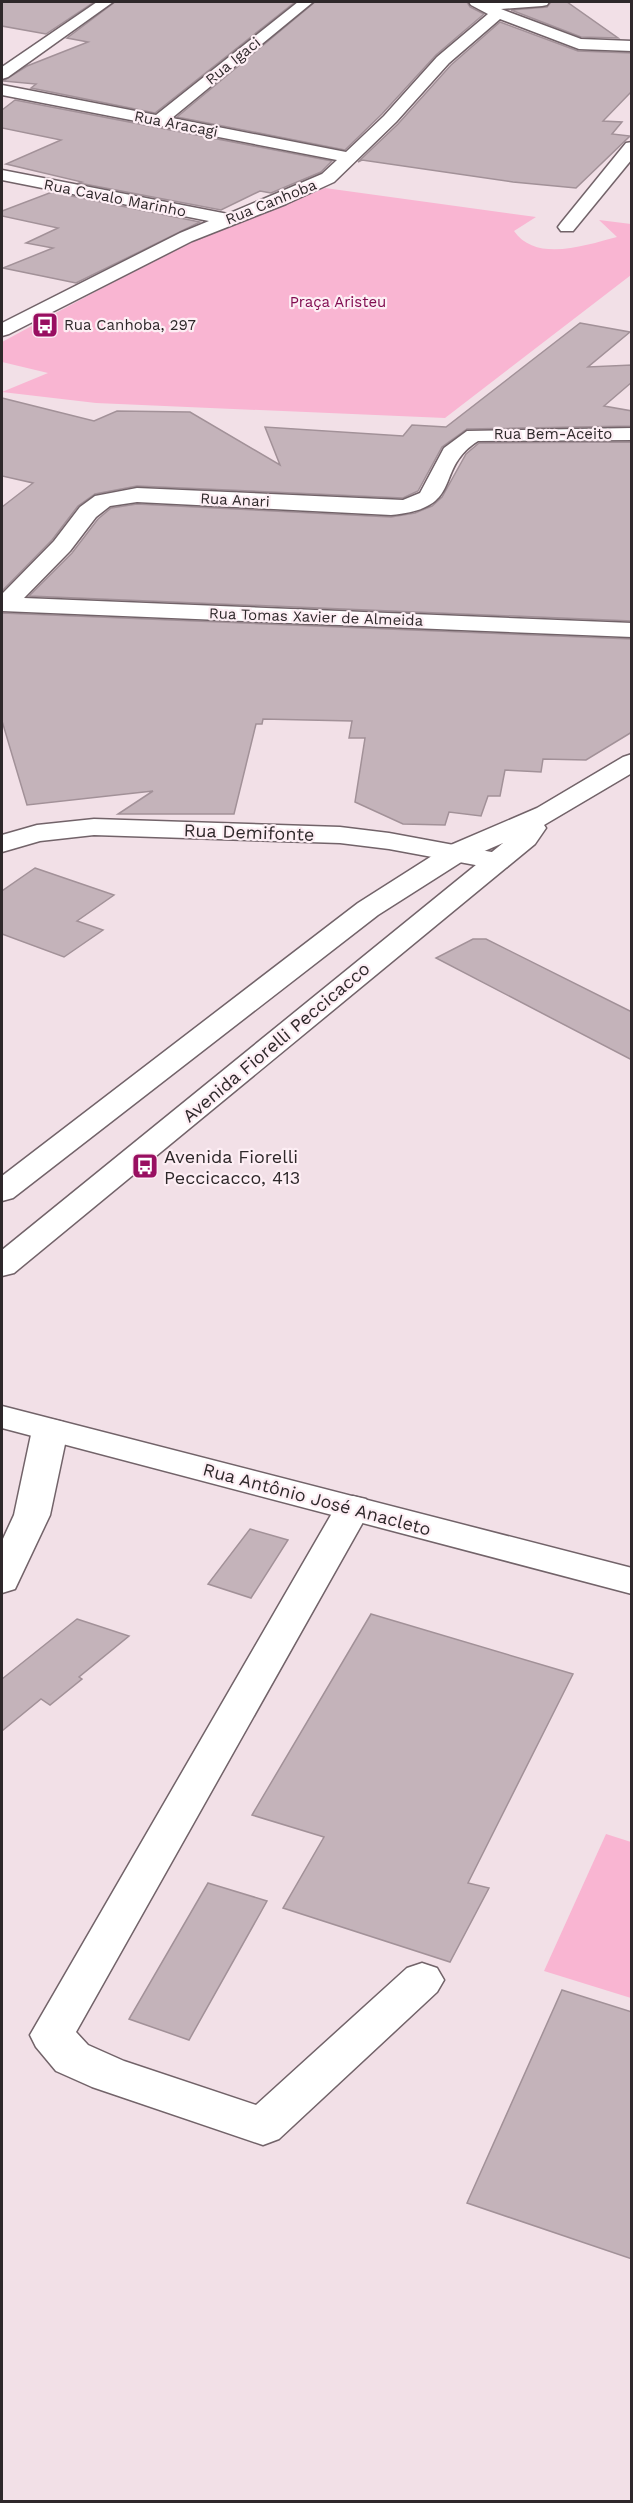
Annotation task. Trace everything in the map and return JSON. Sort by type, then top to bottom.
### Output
[{"type":"street","points":[[2,72],[106,2]]},
{"type":"street","name":"Rua Igaci","points":[[159,121],[306,2]]},
{"type":"street","points":[[479,3],[542,2]]},
{"type":"street","points":[[479,3],[498,13],[579,44],[632,46]]},
{"type":"street","name":"Rua Canhoba","points":[[2,330],[186,237],[319,183],[334,173],[390,119],[443,60],[498,13]]},
{"type":"street","name":"Rua Aracagi","points":[[2,90],[350,158]]},
{"type":"street","points":[[567,227],[632,147]]},
{"type":"street","name":"Rua Cavalo Marinho","points":[[2,175],[228,220]]},
{"type":"street","name":"Rua Bem-Aceito","points":[[474,435],[632,434]]},
{"type":"street","name":"Rua Anari","points":[[3,604],[62,546],[88,512],[103,501],[137,495],[391,508],[407,506],[421,503],[429,497],[449,455],[459,444],[474,435]]},
{"type":"street","name":"Rua Tomas Xavier de Almeida","points":[[3,604],[632,630]]},
{"type":"street","name":"Avenida Fiorelli Peccicacco","points":[[2,1191],[368,909],[456,853],[546,814],[632,762]]},
{"type":"street","name":"Avenida Fiorelli Peccicacco","points":[[2,1266],[525,838],[546,814]]},
{"type":"street","name":"Rua Demifonte","points":[[2,844],[37,833],[94,827],[340,835],[497,861]]},
{"type":"street","name":"Rua Antônio José Anacleto","points":[[2,1417],[632,1581]]},
{"type":"street","points":[[2,1580],[32,1515],[50,1430]]},
{"type":"street","points":[[353,1508],[52,2035],[72,2058],[108,2074],[263,2126],[422,1980]]},
{"type":"green space","name":"Praça Aristeu","points":[[325,188],[536,217],[514,231],[523,241],[535,247],[548,249],[577,247],[617,237],[599,220],[631,224],[631,275],[445,418],[96,403],[2,392],[48,373],[2,362],[2,342],[156,259],[233,221]]},
{"type":"green space","points":[[606,1834],[631,1842],[631,1998],[544,1971]]},
{"type":"building","points":[[2,2],[94,2],[46,34],[2,26]]},
{"type":"building","points":[[115,2],[295,2],[155,113],[31,88],[36,84],[3,81],[27,66],[88,42],[67,38]]},
{"type":"building","points":[[315,2],[467,2],[470,7],[484,14],[436,55],[382,114],[345,150],[177,117]]},
{"type":"building","points":[[551,2],[567,2],[618,38],[581,37],[511,10],[547,7]]},
{"type":"building","points":[[500,22],[578,51],[632,53],[632,91],[603,121],[622,122],[612,134],[630,136],[576,188],[513,182],[362,160],[358,162],[398,124],[451,65]]},
{"type":"building","points":[[15,100],[332,161],[321,172],[271,193],[260,191],[221,210],[79,183],[82,182],[6,164],[61,140],[2,128],[2,110]]},
{"type":"building","points":[[52,192],[200,222],[76,283],[3,268],[53,248],[26,243],[58,228],[2,216],[2,211]]},
{"type":"building","points":[[580,323],[630,332],[588,367],[632,365],[632,382],[604,406],[632,411],[632,426],[467,429],[442,447],[418,491],[403,498],[137,486],[95,494],[78,506],[52,540],[2,591],[2,507],[33,483],[2,476],[2,398],[94,421],[117,411],[190,412],[280,465],[265,427],[403,436],[412,425],[446,427]]},
{"type":"building","points":[[632,442],[632,621],[29,596],[72,553],[98,519],[111,508],[137,504],[391,517],[415,513],[432,506],[442,497],[466,454],[479,443]]},
{"type":"building","points":[[2,613],[632,639],[632,732],[586,760],[543,759],[541,772],[505,770],[500,796],[488,796],[481,816],[449,812],[445,825],[403,824],[355,802],[365,738],[349,738],[352,721],[263,719],[262,724],[256,724],[234,814],[118,814],[153,791],[27,805],[2,721]]},
{"type":"building","points":[[35,868],[114,895],[77,921],[103,930],[64,957],[2,934],[2,891]]},
{"type":"building","points":[[473,939],[486,939],[632,1012],[632,1060],[436,958]]},
{"type":"building","points":[[250,1529],[288,1540],[251,1598],[208,1584]]},
{"type":"building","points":[[371,1614],[573,1674],[468,1883],[489,1888],[450,1962],[283,1908],[324,1837],[252,1815]]},
{"type":"building","points":[[77,1619],[129,1636],[79,1677],[82,1679],[50,1705],[41,1699],[2,1731],[2,1679]]},
{"type":"building","points":[[208,1883],[267,1901],[189,2040],[129,2019]]},
{"type":"building","points":[[562,1990],[632,2012],[632,2259],[467,2203]]},
{"type":"place","name":"Rua Canhoba, 297","points":[[45,325]]},
{"type":"place","name":"Avenida Fiorelli Peccicacco, 413","points":[[145,1166]]}]
